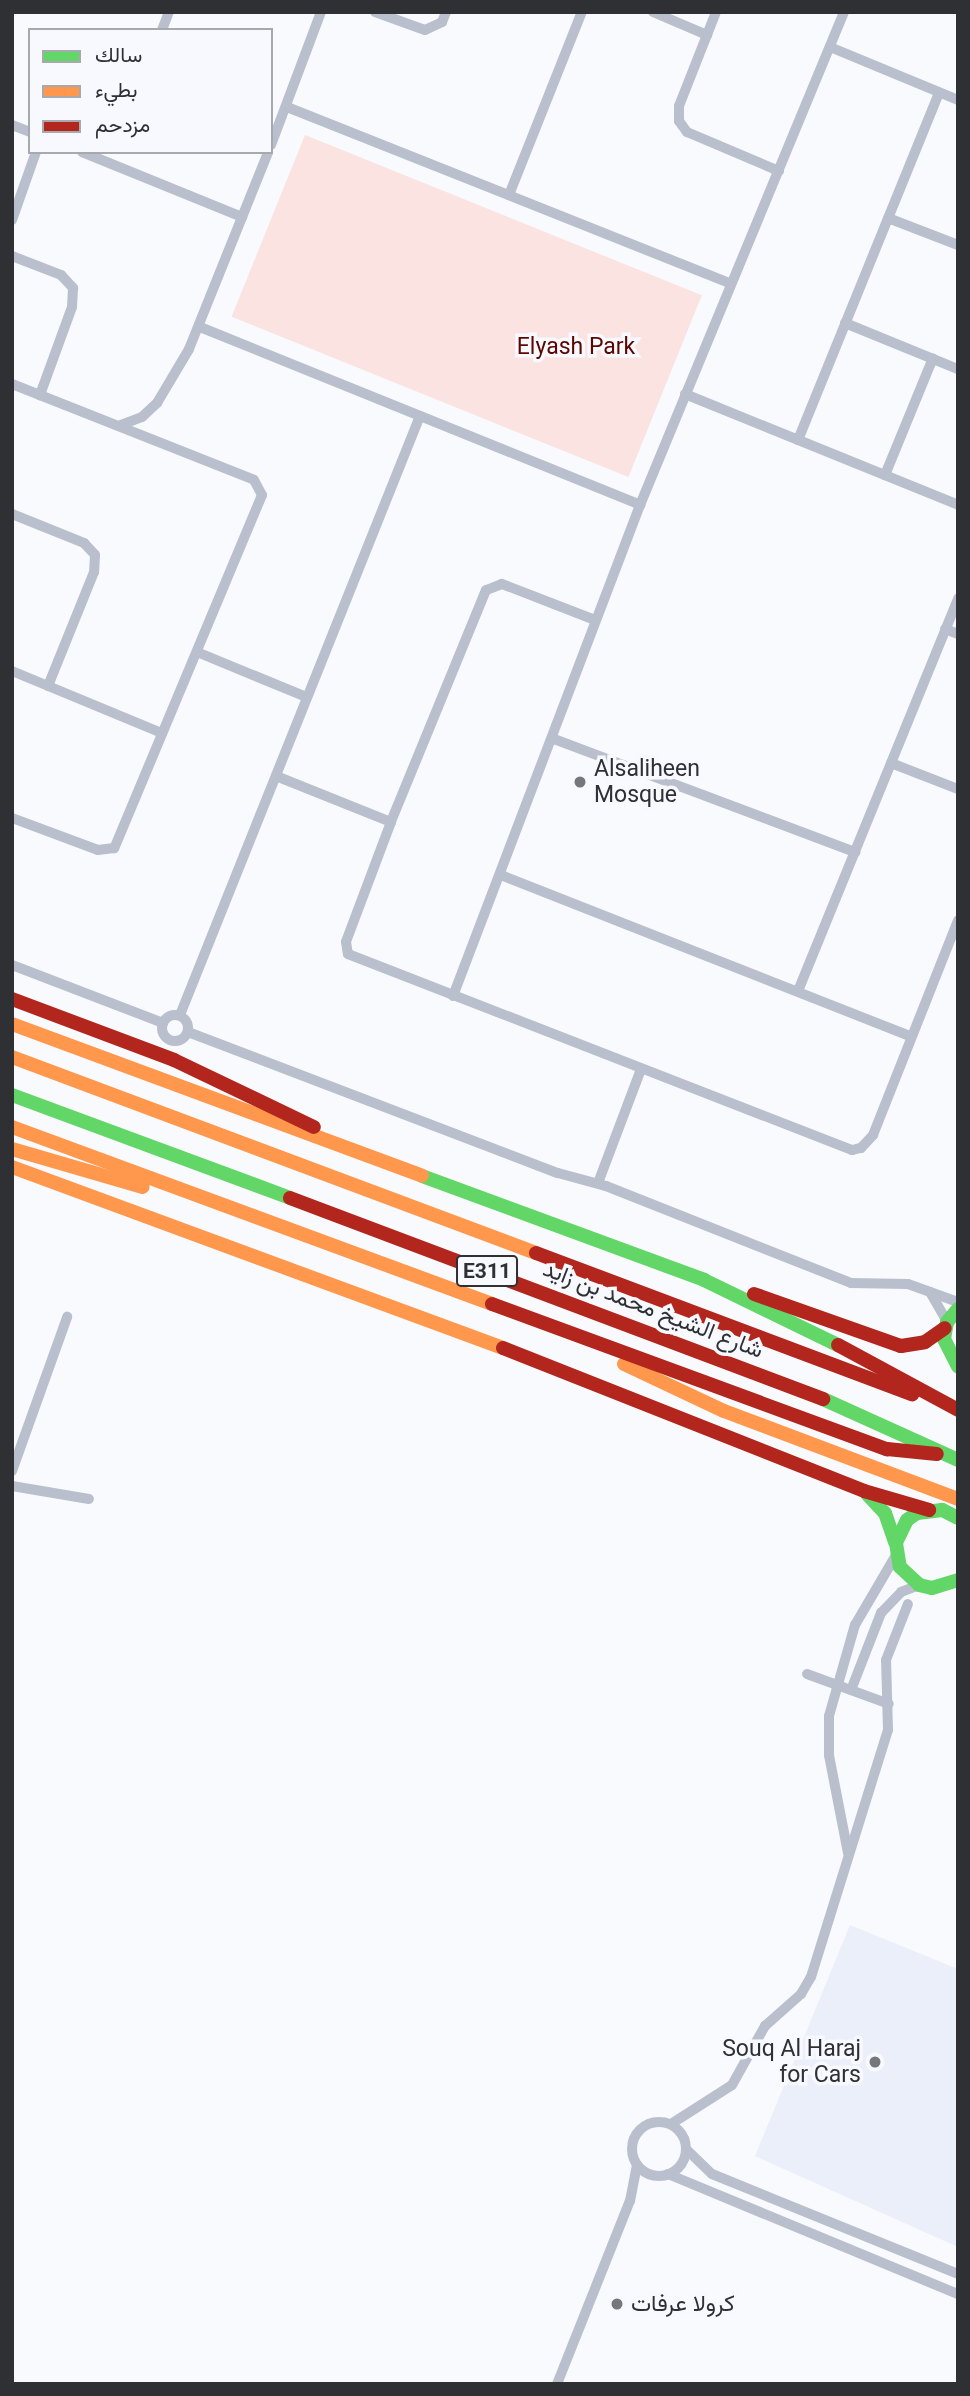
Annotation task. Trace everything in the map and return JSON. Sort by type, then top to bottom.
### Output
[{"type":"main road","points":[[12,999],[217,1079],[344,1146]]},
{"type":"main road","points":[[12,1024],[704,1280],[768,1298],[890,1344],[914,1345],[946,1325],[958,1309]]},
{"type":"main road","name":"شارع الشيخ محمد بن زايد","points":[[12,1057],[958,1411]]},
{"type":"main road","name":"شارع الشيخ محمد بن زايد","points":[[12,1095],[641,1328],[816,1396],[958,1460]]},
{"type":"main road","points":[[12,1127],[219,1206],[887,1449],[943,1454]]},
{"type":"main road","points":[[12,1149],[219,1206]]},
{"type":"main road","points":[[12,1167],[504,1348],[864,1491],[958,1518]]},
{"type":"main road","points":[[704,1280],[864,1357],[958,1411]]},
{"type":"main road","points":[[946,1325],[946,1350],[958,1367]]},
{"type":"main road","points":[[575,1337],[714,1407],[958,1499]]},
{"type":"main road","points":[[864,1491],[885,1513],[900,1567],[919,1585],[932,1588],[958,1580]]},
{"type":"main road","points":[[896,1549],[907,1520],[929,1510]]},
{"type":"street","points":[[273,140],[321,12]]},
{"type":"street","points":[[375,12],[425,30],[442,22],[446,12]]},
{"type":"street","points":[[509,195],[582,12]]},
{"type":"street","points":[[653,12],[707,35]]},
{"type":"street","points":[[716,12],[679,106],[682,127],[779,171]]},
{"type":"street","points":[[453,996],[554,739],[595,620],[640,505],[844,12]]},
{"type":"street","points":[[831,47],[958,100]]},
{"type":"street","points":[[798,440],[939,92]]},
{"type":"street","points":[[287,107],[730,283]]},
{"type":"street","points":[[12,220],[35,154]]},
{"type":"street","points":[[94,154],[111,157],[242,216]]},
{"type":"street","points":[[121,425],[142,417],[157,403],[200,327],[267,154]]},
{"type":"street","points":[[887,218],[958,245]]},
{"type":"street","points":[[12,256],[61,275],[73,288],[72,307],[40,395]]},
{"type":"street","points":[[845,323],[958,369]]},
{"type":"street","points":[[200,327],[640,505]]},
{"type":"street","points":[[884,475],[933,358]]},
{"type":"street","points":[[12,384],[254,480],[262,489],[118,843],[109,851],[12,818]]},
{"type":"street","points":[[685,394],[958,505]]},
{"type":"street","points":[[180,1015],[420,416]]},
{"type":"street","points":[[12,514],[84,543],[95,555],[94,572],[48,686]]},
{"type":"street","points":[[595,620],[502,584],[486,590],[391,822],[345,950],[351,957],[852,1150],[861,1149],[873,1135],[958,919]]},
{"type":"street","points":[[798,990],[958,598]]},
{"type":"street","points":[[945,629],[958,634]]},
{"type":"street","points":[[197,652],[306,697]]},
{"type":"street","points":[[12,671],[162,733]]},
{"type":"street","points":[[554,739],[855,852]]},
{"type":"street","points":[[891,763],[958,789]]},
{"type":"street","points":[[276,776],[391,822]]},
{"type":"street","points":[[501,874],[910,1036]]},
{"type":"street","points":[[12,965],[163,1023]]},
{"type":"street","points":[[180,1015],[186,1020],[188,1032],[181,1040],[171,1040],[163,1033],[163,1023],[170,1016],[180,1015]]},
{"type":"street","points":[[188,1032],[558,1173],[598,1183],[851,1283],[908,1284],[958,1302]]},
{"type":"street","points":[[598,1183],[641,1069]]},
{"type":"street","points":[[929,1292],[946,1325]]},
{"type":"street","points":[[12,1471],[67,1317]]},
{"type":"street","points":[[12,1486],[89,1499]]},
{"type":"street","points":[[848,1857],[828,1742],[837,1685],[850,1640],[896,1549]]},
{"type":"street","points":[[851,1690],[867,1646],[887,1605],[919,1585]]},
{"type":"street","points":[[556,2384],[630,2202],[637,2165],[632,2148],[638,2131],[653,2122],[671,2124],[725,2092],[765,2025],[807,1986],[888,1730],[886,1660],[908,1604]]},
{"type":"street","points":[[807,1674],[888,1704]]},
{"type":"street","points":[[671,2124],[683,2137],[686,2149],[712,2174],[958,2274]]},
{"type":"street","points":[[668,2174],[679,2167],[686,2149]]},
{"type":"street","points":[[637,2165],[651,2175],[668,2174],[958,2294]]},
{"type":"shaded area","name":"Souq Al Haraj for Cars","points":[[850,1925],[958,1969],[958,2247],[755,2156]]},
{"type":"green space","name":"Elyash Park","points":[[305,135],[702,295],[628,477],[232,317]]},
{"type":"traffic: fast","points":[[12,1095],[290,1198]]},
{"type":"traffic: fast","points":[[422,1176],[704,1280],[838,1345]]},
{"type":"traffic: fast","points":[[958,1309],[947,1322],[944,1339],[958,1367]]},
{"type":"traffic: fast","points":[[823,1399],[958,1460]]},
{"type":"traffic: fast","points":[[867,1494],[885,1513],[895,1542]]},
{"type":"traffic: fast","points":[[958,1518],[942,1510],[917,1513],[907,1520],[896,1543],[900,1567],[919,1585],[932,1588],[958,1580]]},
{"type":"traffic: slow","points":[[12,1024],[422,1176]]},
{"type":"traffic: slow","points":[[12,1057],[536,1253]]},
{"type":"traffic: slow","points":[[12,1127],[492,1304]]},
{"type":"traffic: slow","points":[[12,1149],[143,1187]]},
{"type":"traffic: slow","points":[[12,1167],[503,1348]]},
{"type":"traffic: slow","points":[[624,1364],[724,1411],[958,1499]]},
{"type":"traffic: jam","points":[[12,999],[174,1060],[314,1127]]},
{"type":"traffic: jam","points":[[290,1198],[823,1399]]},
{"type":"traffic: jam","points":[[536,1253],[912,1394]]},
{"type":"traffic: jam","points":[[754,1294],[901,1346],[925,1342],[945,1328]]},
{"type":"traffic: jam","points":[[492,1304],[887,1449],[937,1454]]},
{"type":"traffic: jam","points":[[838,1345],[958,1410]]},
{"type":"traffic: jam","points":[[503,1348],[864,1491],[929,1510]]},
{"type":"place","name":"Alsaliheen Mosque","points":[[580,782]]},
{"type":"place","name":"Souq Al Haraj for Cars","points":[[875,2062]]},
{"type":"place","name":"كرولا عرفات","points":[[617,2304]]}]
